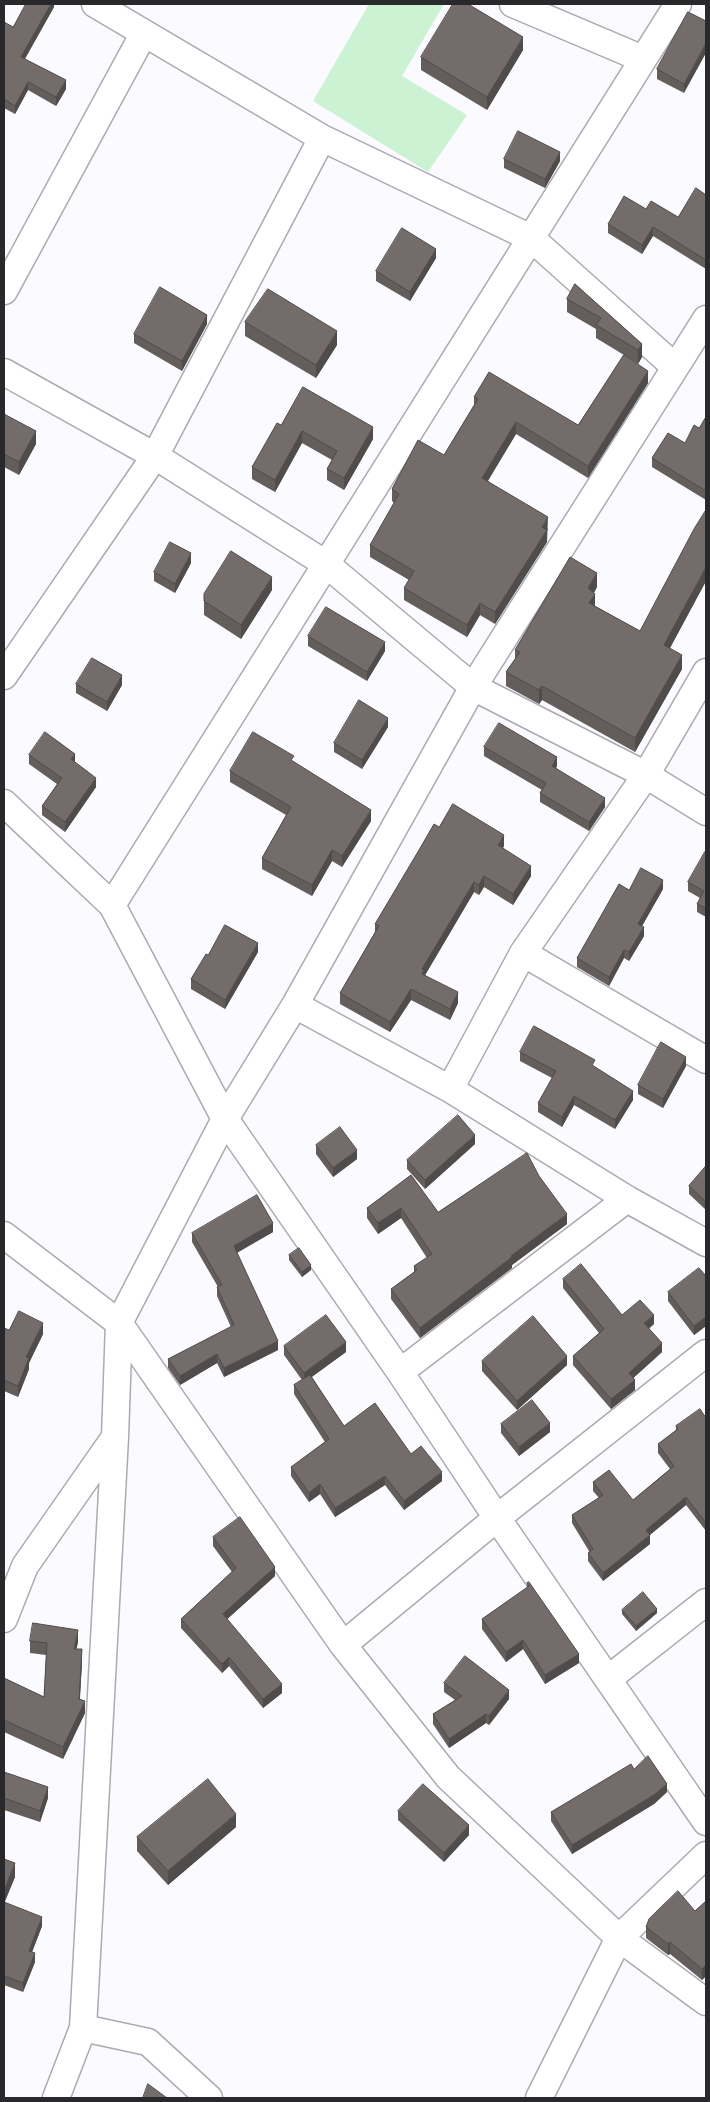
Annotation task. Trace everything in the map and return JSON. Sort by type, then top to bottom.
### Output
[{"type":"street","points":[[95,4],[322,138],[531,238],[676,367]]},
{"type":"street","points":[[513,4],[643,59]]},
{"type":"street","points":[[112,905],[678,4]]},
{"type":"street","points":[[4,291],[144,33]]},
{"type":"street","points":[[4,676],[155,456],[322,138]]},
{"type":"street","points":[[56,2098],[82,2028],[115,1437],[119,1323],[225,1119],[295,1005],[473,686],[706,319]]},
{"type":"street","points":[[4,372],[155,456],[326,564],[473,686],[646,775],[706,812]]},
{"type":"street","points":[[450,1089],[523,953],[646,775],[706,672]]},
{"type":"street","points":[[4,803],[112,905],[225,1119],[400,1372],[497,1518],[706,1822]]},
{"type":"street","points":[[523,953],[706,1060]]},
{"type":"street","points":[[295,1005],[450,1089],[627,1199],[706,1243]]},
{"type":"street","points":[[400,1372],[627,1199]]},
{"type":"street","points":[[4,1235],[119,1323],[343,1645],[448,1777],[619,1938],[706,2002]]},
{"type":"street","points":[[343,1645],[497,1518],[706,1354]]},
{"type":"street","points":[[4,1619],[25,1566],[115,1437]]},
{"type":"street","points":[[608,1680],[706,1602]]},
{"type":"street","points":[[539,2098],[619,1938],[706,1855]]},
{"type":"street","points":[[82,2028],[148,2042],[209,2098]]},
{"type":"green space","points":[[369,4],[444,4],[402,76],[467,115],[428,172],[313,101]]},
{"type":"building","points":[[26,4],[51,4],[21,57],[66,80],[56,97],[28,82],[15,106],[4,99],[4,22],[13,27]]},
{"type":"building","points":[[453,4],[468,4],[523,37],[487,97],[421,57]]},
{"type":"building","points":[[688,12],[706,21],[706,43],[684,84],[657,69]]},
{"type":"building","points":[[518,131],[560,152],[545,179],[504,159]]},
{"type":"building","points":[[696,188],[706,195],[706,260],[653,227],[642,245],[608,224],[624,196],[646,209],[651,201],[678,217]]},
{"type":"building","points":[[402,228],[436,249],[410,292],[376,271]]},
{"type":"building","points":[[575,284],[642,344],[638,350],[596,325],[601,318],[567,299]]},
{"type":"building","points":[[160,287],[207,315],[182,361],[134,334]]},
{"type":"building","points":[[268,289],[337,331],[316,365],[245,322]]},
{"type":"building","points":[[624,355],[648,371],[588,466],[516,422],[482,478],[548,517],[542,527],[547,530],[495,612],[480,603],[467,625],[404,588],[414,571],[370,545],[399,494],[392,489],[418,440],[444,455],[478,399],[474,397],[489,372],[578,425]]},
{"type":"building","points":[[303,387],[373,427],[344,478],[327,469],[337,451],[302,431],[275,480],[252,467],[277,423],[281,425]]},
{"type":"building","points":[[4,414],[36,431],[19,462],[4,454]]},
{"type":"building","points":[[706,417],[706,491],[652,458],[668,433],[685,443],[694,425],[699,428]]},
{"type":"building","points":[[706,510],[706,567],[664,645],[682,655],[635,738],[542,686],[539,690],[506,672],[520,652],[515,650],[570,557],[597,573],[588,588],[595,594],[589,603],[640,631]]},
{"type":"building","points":[[170,542],[191,553],[175,584],[154,572]]},
{"type":"building","points":[[231,551],[272,577],[241,625],[204,601],[204,594]]},
{"type":"building","points":[[326,607],[385,642],[367,672],[308,636]]},
{"type":"building","points":[[92,658],[122,675],[107,702],[76,684]]},
{"type":"building","points":[[359,700],[388,718],[362,760],[334,743]]},
{"type":"building","points":[[499,723],[557,757],[552,766],[605,798],[589,822],[540,793],[546,783],[484,747]]},
{"type":"building","points":[[45,732],[75,754],[71,759],[96,778],[65,822],[42,806],[62,778],[29,755]]},
{"type":"building","points":[[253,732],[294,756],[291,760],[371,810],[342,856],[332,850],[312,885],[262,858],[291,807],[230,771]]},
{"type":"building","points":[[453,804],[504,835],[498,845],[531,866],[513,894],[484,876],[479,885],[474,882],[422,969],[424,970],[422,974],[458,992],[450,1009],[411,989],[390,1022],[340,993],[379,926],[375,924],[434,824],[439,827]]},
{"type":"building","points":[[705,852],[706,908],[697,904],[704,891],[688,882]]},
{"type":"building","points":[[641,868],[663,880],[638,924],[644,927],[629,952],[624,950],[609,977],[577,958],[619,884],[629,890]]},
{"type":"building","points":[[225,925],[258,943],[225,1000],[191,979],[206,954],[208,955]]},
{"type":"building","points":[[534,1026],[595,1060],[592,1065],[633,1091],[615,1120],[574,1096],[562,1117],[538,1103],[556,1071],[520,1052]]},
{"type":"building","points":[[661,1042],[686,1057],[663,1099],[638,1085]]},
{"type":"building","points":[[458,1115],[475,1135],[425,1180],[407,1160]]},
{"type":"building","points":[[340,1127],[357,1150],[333,1168],[316,1145]]},
{"type":"building","points":[[527,1153],[539,1176],[567,1214],[420,1328],[391,1289],[417,1270],[414,1266],[432,1254],[401,1208],[378,1223],[367,1208],[411,1175],[438,1212]]},
{"type":"building","points":[[706,1166],[706,1202],[689,1186]]},
{"type":"building","points":[[257,1195],[273,1223],[234,1246],[278,1341],[224,1368],[217,1354],[180,1376],[168,1359],[234,1325],[217,1287],[222,1285],[192,1233]]},
{"type":"building","points":[[299,1248],[311,1265],[302,1272],[289,1255]]},
{"type":"building","points":[[581,1264],[622,1315],[640,1300],[654,1315],[644,1323],[662,1343],[629,1373],[635,1380],[611,1399],[573,1356],[604,1329],[563,1279]]},
{"type":"building","points":[[699,1268],[706,1276],[706,1317],[694,1326],[668,1292]]},
{"type":"building","points":[[19,1311],[43,1323],[26,1357],[29,1358],[18,1386],[4,1380],[4,1328],[9,1330]]},
{"type":"building","points":[[326,1315],[346,1342],[304,1373],[284,1346]]},
{"type":"building","points":[[533,1316],[567,1356],[517,1401],[482,1361]]},
{"type":"building","points":[[310,1375],[344,1426],[375,1403],[411,1454],[421,1446],[442,1472],[404,1501],[385,1476],[335,1508],[320,1484],[309,1493],[291,1467],[329,1439],[294,1385]]},
{"type":"building","points":[[532,1400],[550,1423],[519,1447],[501,1424]]},
{"type":"building","points":[[700,1409],[706,1418],[706,1523],[686,1497],[646,1530],[650,1535],[603,1573],[588,1553],[593,1549],[572,1515],[603,1495],[593,1482],[609,1470],[633,1500],[674,1466],[658,1444],[678,1429],[676,1426]]},
{"type":"building","points":[[240,1517],[275,1567],[223,1614],[282,1684],[263,1699],[229,1657],[222,1664],[181,1619],[236,1568],[213,1537]]},
{"type":"building","points":[[529,1582],[579,1654],[545,1675],[523,1640],[506,1652],[482,1619],[529,1586],[527,1583]]},
{"type":"building","points":[[643,1592],[657,1609],[636,1626],[622,1610]]},
{"type":"building","points":[[33,1623],[78,1630],[74,1649],[82,1649],[79,1699],[85,1701],[63,1747],[4,1720],[4,1678],[44,1697],[47,1643],[30,1641]]},
{"type":"building","points":[[465,1656],[509,1690],[489,1716],[486,1714],[449,1739],[433,1714],[462,1696],[444,1683]]},
{"type":"building","points":[[648,1756],[667,1784],[654,1795],[572,1845],[551,1812],[631,1764],[634,1769]]},
{"type":"building","points":[[4,1772],[48,1787],[40,1811],[4,1798]]},
{"type":"building","points":[[208,1779],[236,1814],[168,1871],[137,1837]]},
{"type":"building","points":[[423,1784],[469,1825],[444,1853],[398,1811]]},
{"type":"building","points":[[4,1859],[15,1863],[4,1891]]},
{"type":"building","points":[[678,1891],[695,1911],[706,1901],[706,1965],[702,1969],[670,1942],[668,1944],[646,1927],[649,1919]]},
{"type":"building","points":[[4,1902],[42,1917],[29,1951],[35,1953],[23,1983],[4,1976]]},
{"type":"building","points":[[148,2084],[167,2098],[143,2098]]}]
